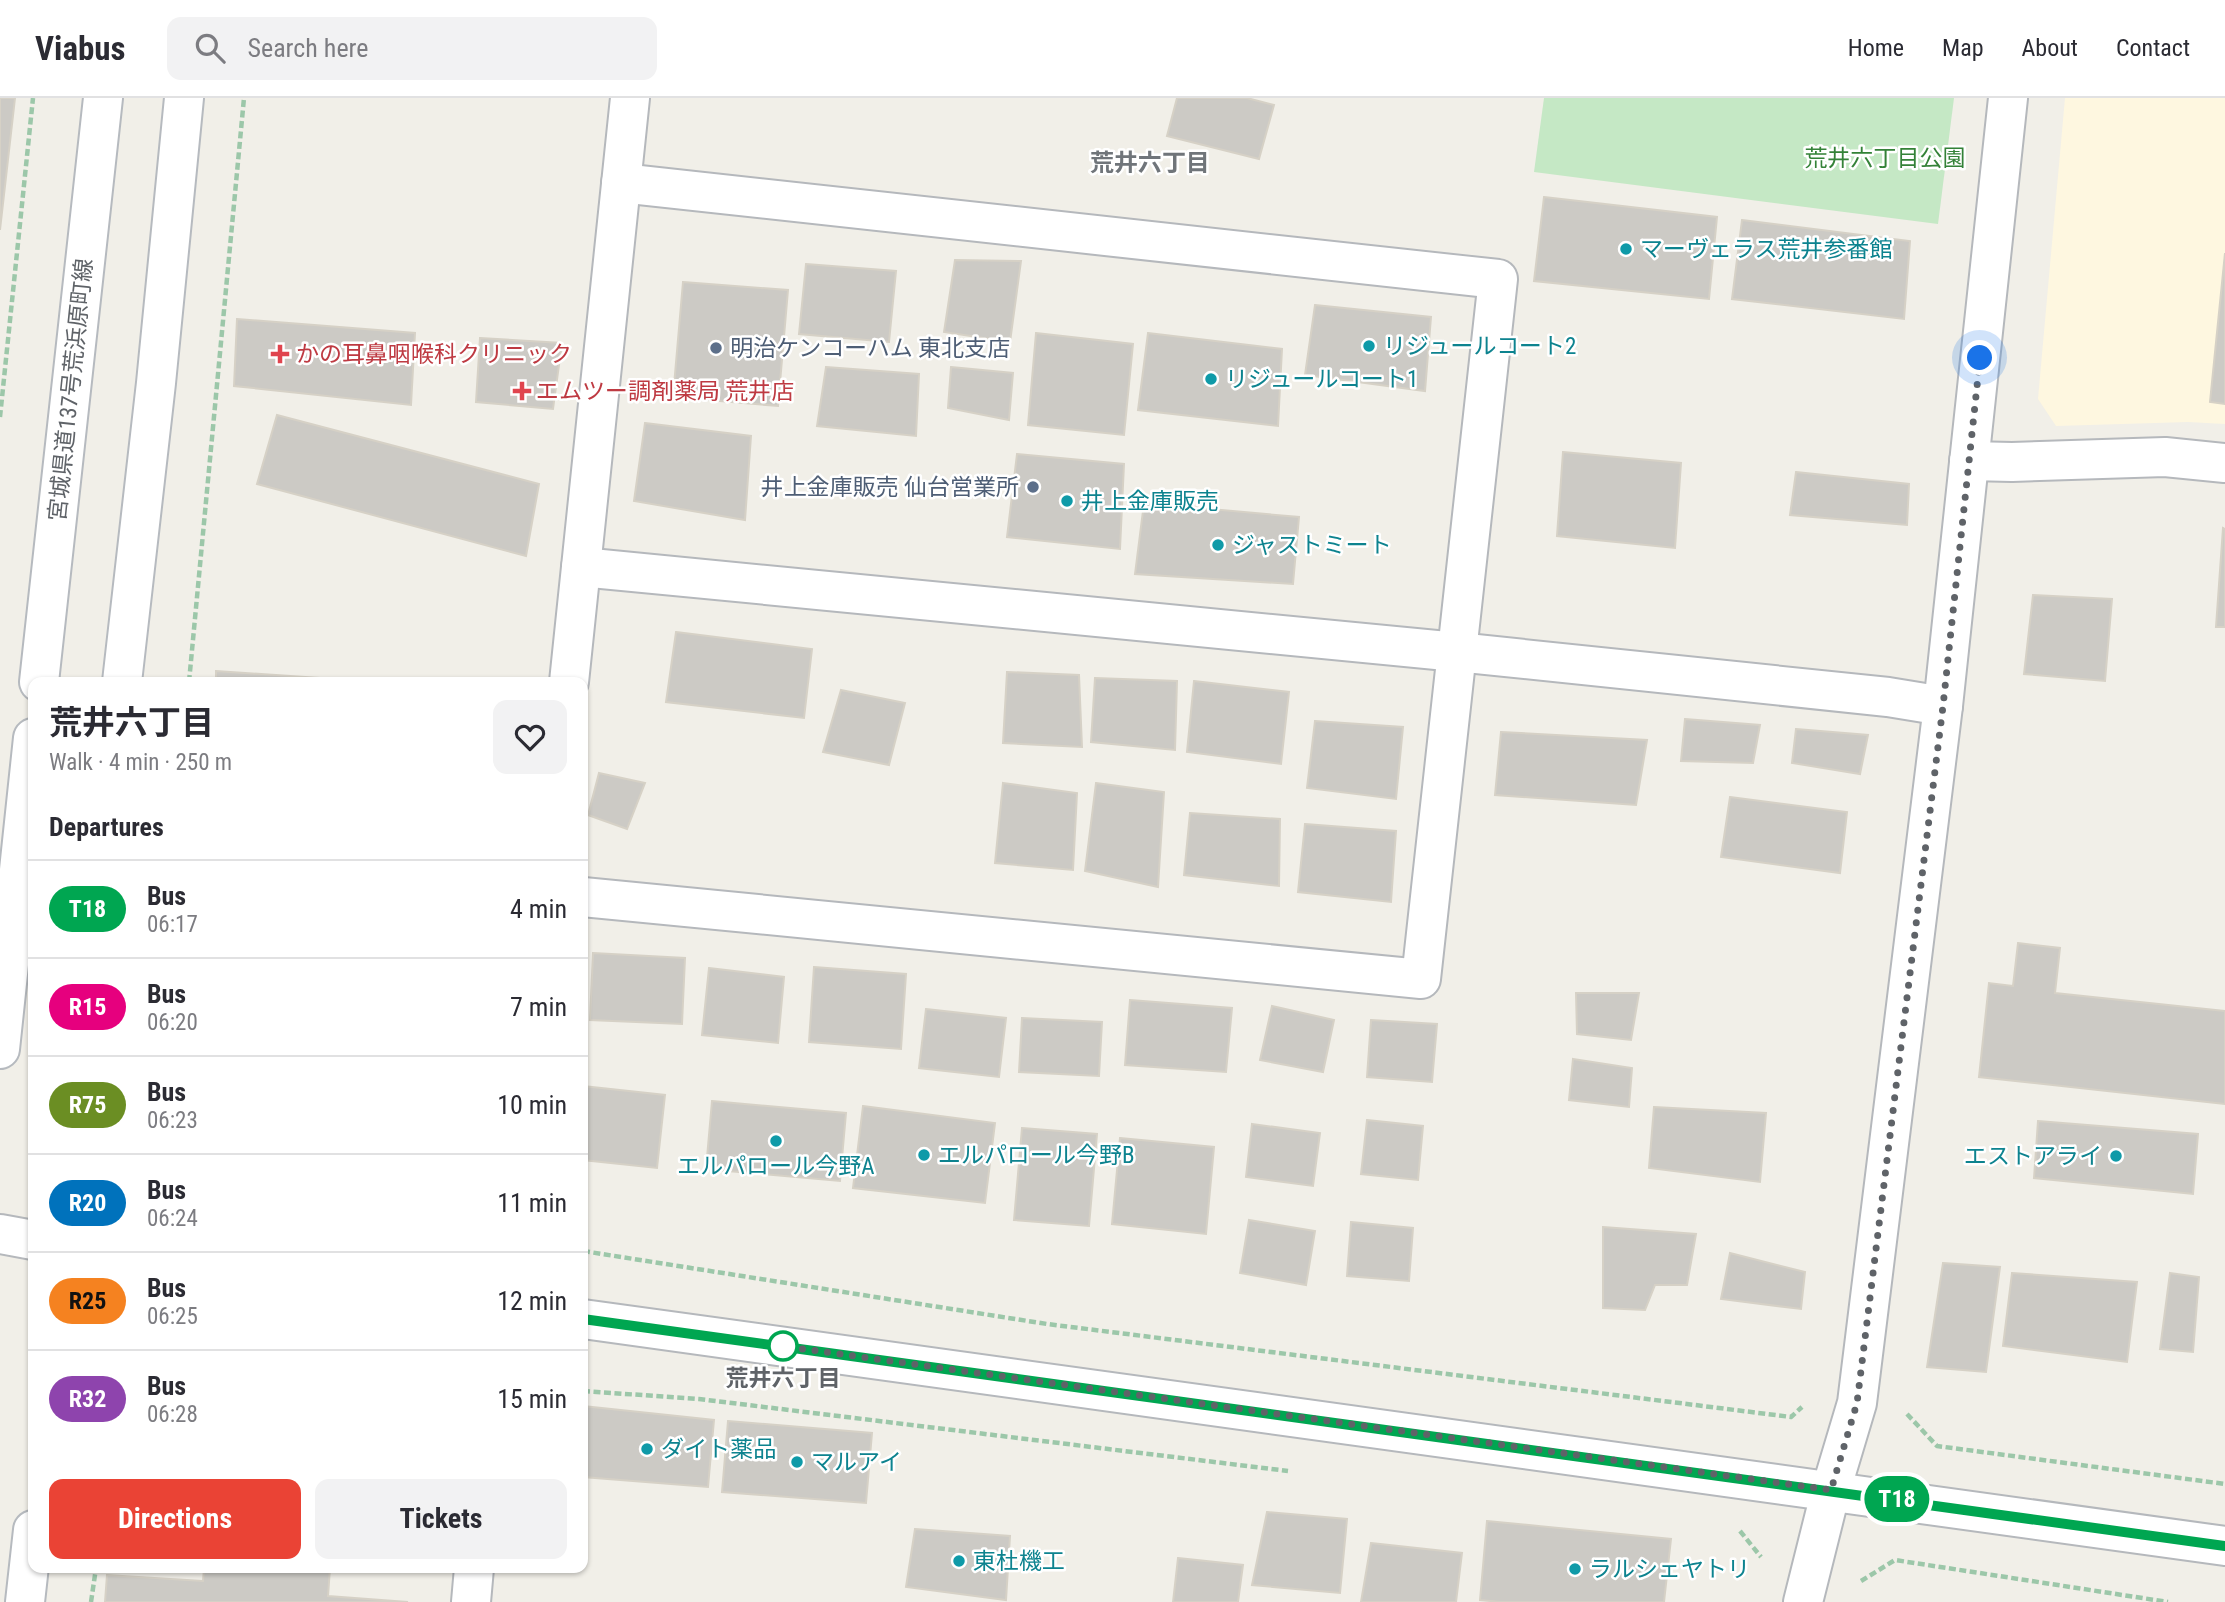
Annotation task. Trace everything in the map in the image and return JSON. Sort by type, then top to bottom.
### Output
[{"type":"street","name":"宮城県道137号荒浜原町線","points":[[40,677],[103,98]]},
{"type":"street","points":[[123,677],[156,383],[184,98]]},
{"type":"street","points":[[570,677],[630,98]]},
{"type":"street","points":[[1802,1602],[1857,1403],[1943,706],[2008,98]]},
{"type":"street","points":[[588,897],[1421,979],[1498,279],[621,183]]},
{"type":"street","points":[[1969,461],[2165,457],[2225,463]]},
{"type":"street","points":[[581,567],[1457,652],[1888,697],[1943,706]]},
{"type":"street","points":[[0,1049],[28,785]]},
{"type":"street","points":[[0,1234],[28,1239]]},
{"type":"street","points":[[588,1320],[2225,1546]]},
{"type":"street","points":[[25,1602],[28,1573]]},
{"type":"street","points":[[471,1602],[474,1573]]},
{"type":"path","points":[[0,417],[33,98]]},
{"type":"path","points":[[189,677],[244,98]]},
{"type":"path","points":[[588,1252],[1047,1324],[1791,1417],[1807,1403]]},
{"type":"path","points":[[588,1391],[740,1404],[1293,1472]]},
{"type":"path","points":[[1904,1410],[1937,1446],[2225,1484]]},
{"type":"path","points":[[1737,1529],[1763,1559]]},
{"type":"path","points":[[1860,1581],[1895,1560],[2168,1602]]},
{"type":"path","points":[[92,1602],[95,1573]]},
{"type":"shaded area","points":[[2065,98],[2225,98],[2225,424],[2188,422],[2056,426],[2038,399]]},
{"type":"green space","name":"荒井六丁目公園","points":[[1544,98],[1954,98],[1938,224],[1534,172]]},
{"type":"building","points":[[0,98],[15,98],[0,230]]},
{"type":"building","points":[[1177,98],[1247,98],[1274,105],[1259,159],[1167,136]]},
{"type":"building","name":"マーヴェラス荒井参番館","points":[[1544,197],[1717,217],[1709,299],[1534,281]]},
{"type":"building","points":[[1742,220],[1910,241],[1904,319],[1732,299]]},
{"type":"building","points":[[2225,253],[2225,404],[2210,402]]},
{"type":"building","points":[[955,260],[1021,261],[1010,342],[944,332]]},
{"type":"building","points":[[806,264],[896,271],[889,342],[799,334]]},
{"type":"building","points":[[683,282],[788,290],[778,406],[673,397]]},
{"type":"building","name":"リジュールコート2","points":[[1315,305],[1431,317],[1425,391],[1305,375]]},
{"type":"building","name":"かの耳鼻咽喉科クリニック","points":[[237,319],[415,333],[411,405],[234,386]]},
{"type":"building","points":[[1036,333],[1133,344],[1124,435],[1028,425]]},
{"type":"building","name":"リジュールコート1","points":[[1148,333],[1282,349],[1278,426],[1138,410]]},
{"type":"building","points":[[480,338],[562,343],[553,409],[476,402]]},
{"type":"building","points":[[826,367],[919,374],[916,436],[817,426]]},
{"type":"building","points":[[951,367],[1013,373],[1009,420],[948,408]]},
{"type":"building","points":[[277,415],[539,484],[526,556],[257,484]]},
{"type":"building","points":[[645,423],[751,436],[745,520],[634,501]]},
{"type":"building","points":[[1563,452],[1681,463],[1675,548],[1557,536]]},
{"type":"building","name":"井上金庫販売","points":[[1017,454],[1124,464],[1120,549],[1007,537]]},
{"type":"building","points":[[1796,472],[1909,484],[1907,525],[1790,515]]},
{"type":"building","name":"ジャストミート","points":[[1144,503],[1299,517],[1293,584],[1135,574]]},
{"type":"building","points":[[2223,528],[2225,627],[2216,627]]},
{"type":"building","points":[[2033,595],[2112,599],[2105,681],[2024,674]]},
{"type":"building","points":[[676,632],[812,649],[804,718],[666,702]]},
{"type":"building","points":[[216,671],[304,677],[216,677]]},
{"type":"building","points":[[1007,672],[1079,675],[1082,747],[1003,743]]},
{"type":"building","points":[[1095,678],[1177,681],[1175,750],[1091,742]]},
{"type":"building","points":[[1194,681],[1289,692],[1281,764],[1187,752]]},
{"type":"building","points":[[841,690],[905,703],[889,765],[823,752]]},
{"type":"building","points":[[1685,719],[1760,725],[1753,763],[1681,761]]},
{"type":"building","points":[[1315,721],[1403,727],[1396,799],[1307,788]]},
{"type":"building","points":[[1796,729],[1868,735],[1860,774],[1792,763]]},
{"type":"building","points":[[1501,732],[1647,740],[1636,805],[1495,795]]},
{"type":"building","points":[[599,773],[645,783],[627,829],[588,815]]},
{"type":"building","points":[[1003,783],[1077,793],[1073,870],[995,863]]},
{"type":"building","points":[[1096,783],[1164,792],[1158,887],[1085,871]]},
{"type":"building","points":[[1730,797],[1847,812],[1840,873],[1721,857]]},
{"type":"building","points":[[1190,813],[1280,819],[1279,886],[1184,875]]},
{"type":"building","points":[[1305,824],[1396,831],[1391,902],[1298,892]]},
{"type":"building","points":[[2018,943],[2060,948],[2055,993],[2225,1011],[2225,1104],[1979,1077],[1989,983],[2013,986]]},
{"type":"building","points":[[593,953],[685,958],[682,1024],[590,1020]]},
{"type":"building","points":[[814,967],[906,974],[901,1049],[809,1042]]},
{"type":"building","points":[[709,968],[784,977],[778,1043],[702,1035]]},
{"type":"building","points":[[1576,993],[1639,993],[1631,1040],[1577,1034]]},
{"type":"building","points":[[1130,1000],[1232,1008],[1226,1072],[1125,1065]]},
{"type":"building","points":[[1272,1006],[1334,1020],[1323,1072],[1260,1060]]},
{"type":"building","points":[[926,1009],[1006,1018],[999,1077],[919,1068]]},
{"type":"building","points":[[1022,1018],[1102,1022],[1099,1076],[1019,1072]]},
{"type":"building","points":[[1371,1020],[1437,1024],[1432,1082],[1367,1077]]},
{"type":"building","points":[[1573,1059],[1632,1068],[1629,1107],[1569,1100]]},
{"type":"building","points":[[588,1087],[665,1095],[657,1168],[588,1161]]},
{"type":"building","name":"エルパロール今野A","points":[[712,1101],[846,1113],[840,1181],[706,1169]]},
{"type":"building","name":"エルパロール今野B","points":[[863,1106],[995,1123],[985,1203],[853,1188]]},
{"type":"building","points":[[1654,1107],[1766,1113],[1760,1182],[1649,1168]]},
{"type":"building","points":[[1367,1120],[1423,1126],[1418,1180],[1361,1174]]},
{"type":"building","name":"エストアライ","points":[[2038,1121],[2198,1134],[2193,1194],[2034,1178]]},
{"type":"building","points":[[1252,1124],[1320,1133],[1313,1186],[1246,1177]]},
{"type":"building","points":[[1022,1128],[1097,1134],[1089,1226],[1014,1220]]},
{"type":"building","points":[[1120,1138],[1214,1147],[1206,1234],[1112,1224]]},
{"type":"building","points":[[1249,1220],[1315,1231],[1306,1285],[1240,1273]]},
{"type":"building","points":[[1351,1222],[1413,1228],[1409,1281],[1347,1276]]},
{"type":"building","points":[[1603,1227],[1696,1234],[1687,1285],[1655,1285],[1645,1310],[1603,1308]]},
{"type":"building","points":[[1730,1253],[1805,1272],[1801,1309],[1721,1299]]},
{"type":"building","points":[[1943,1263],[2000,1267],[1986,1372],[1927,1367]]},
{"type":"building","points":[[2012,1273],[2137,1282],[2127,1362],[2003,1346]]},
{"type":"building","points":[[2170,1273],[2199,1277],[2193,1352],[2160,1349]]},
{"type":"building","name":"ダイト薬品","points":[[588,1407],[714,1420],[708,1487],[588,1477]]},
{"type":"building","name":"マルアイ","points":[[728,1421],[872,1433],[866,1503],[722,1492]]},
{"type":"building","points":[[1267,1512],[1347,1519],[1340,1593],[1252,1585]]},
{"type":"building","name":"ラルシェヤトリ","points":[[1487,1521],[1671,1539],[1664,1602],[1480,1600]]},
{"type":"building","name":"東杜機工","points":[[915,1529],[1010,1536],[1006,1600],[906,1587]]},
{"type":"building","points":[[1371,1543],[1462,1553],[1456,1602],[1361,1602]]},
{"type":"building","points":[[1178,1558],[1243,1565],[1238,1602],[1173,1602]]},
{"type":"building","points":[[204,1573],[330,1573],[328,1596],[408,1602],[105,1602],[107,1575],[203,1581]]},
{"type":"bus line","name":"T18","points":[[588,1320],[2225,1546]]},
{"type":"place","name":"マーヴェラス荒井参番館","points":[[1626,249]]},
{"type":"place","name":"リジュールコート2","points":[[1369,346]]},
{"type":"place","name":"明治ケンコーハム 東北支店","points":[[716,348]]},
{"type":"place","name":"かの耳鼻咽喉科クリニック","points":[[280,354]]},
{"type":"place","name":"リジュールコート1","points":[[1211,379]]},
{"type":"place","name":"エムツー調剤薬局 荒井店","points":[[522,391]]},
{"type":"place","name":"井上金庫販売 仙台営業所","points":[[1033,487]]},
{"type":"place","name":"井上金庫販売","points":[[1067,501]]},
{"type":"place","name":"ジャストミート","points":[[1218,545]]},
{"type":"place","name":"エルパロール今野A","points":[[776,1141]]},
{"type":"place","name":"エルパロール今野B","points":[[924,1155]]},
{"type":"place","name":"エストアライ","points":[[2116,1156]]},
{"type":"place","name":"荒井六丁目","points":[[783,1346]]},
{"type":"place","name":"ダイト薬品","points":[[647,1449]]},
{"type":"place","name":"マルアイ","points":[[797,1462]]},
{"type":"place","name":"東杜機工","points":[[959,1561]]},
{"type":"place","name":"ラルシェヤトリ","points":[[1575,1569]]},
{"type":"district","name":"荒井六丁目","points":[[1150,163]]},
{"type":"route","points":[[783,1346],[774,1345],[1831,1490],[1857,1403],[1943,706],[1980,358]]}]
